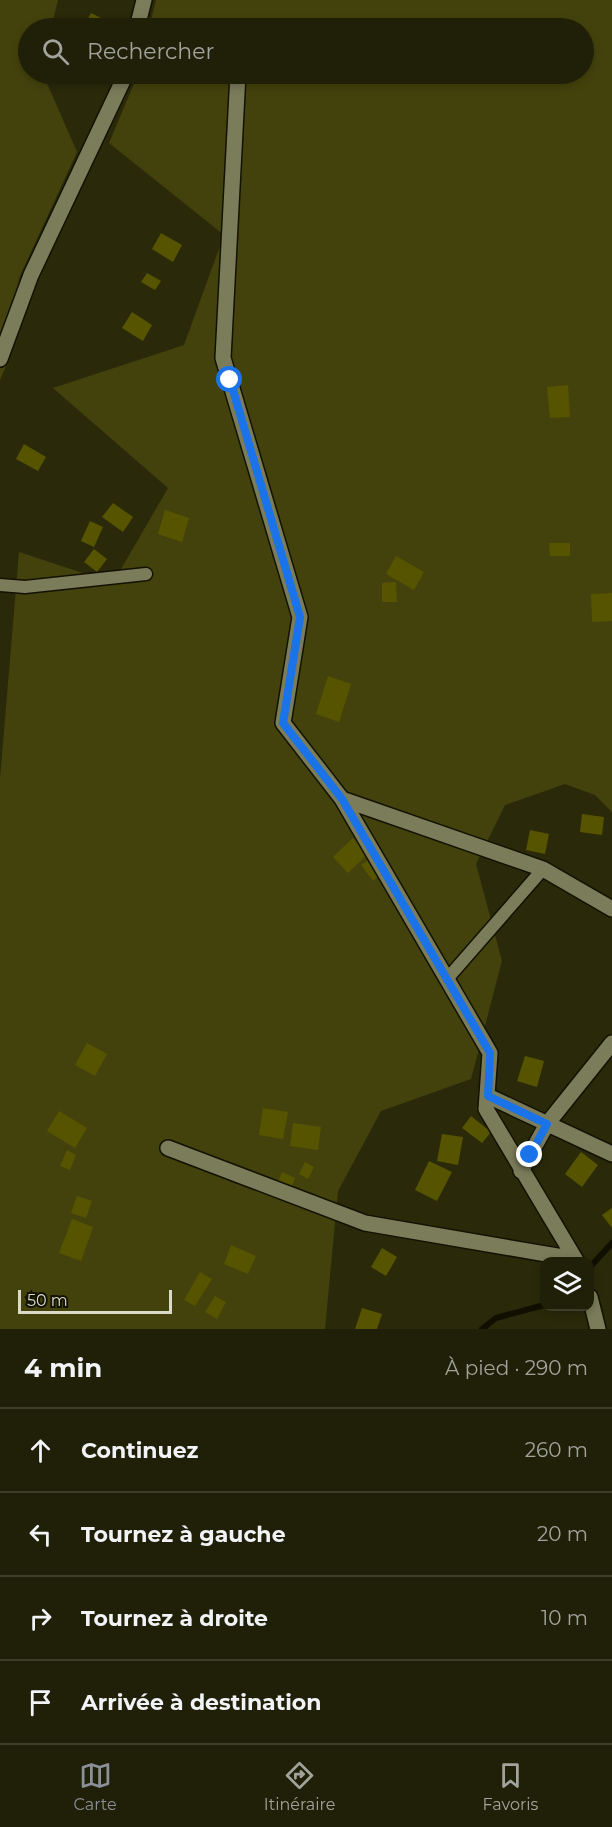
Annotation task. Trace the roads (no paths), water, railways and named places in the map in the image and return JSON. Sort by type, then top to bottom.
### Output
[{"type":"street","points":[[140,18],[144,0]]},
{"type":"street","points":[[0,359],[31,275],[121,84]]},
{"type":"street","points":[[237,84],[223,358],[300,617],[283,723],[342,799],[490,1053],[486,1109],[574,1257]]},
{"type":"street","points":[[342,799],[543,869],[612,909]]},
{"type":"street","points":[[521,1171],[547,1124],[612,1043]]},
{"type":"street","points":[[488,1096],[612,1155]]},
{"type":"street","points":[[168,1148],[365,1223],[559,1257]]},
{"type":"street","points":[[594,1311],[598,1329]]},
{"type":"lane","points":[[0,585],[25,587],[146,574]]},
{"type":"lane","points":[[447,979],[543,869]]},
{"type":"waterway","points":[[594,1263],[612,1243]]},
{"type":"waterway","points":[[482,1329],[496,1318],[540,1306]]}]
